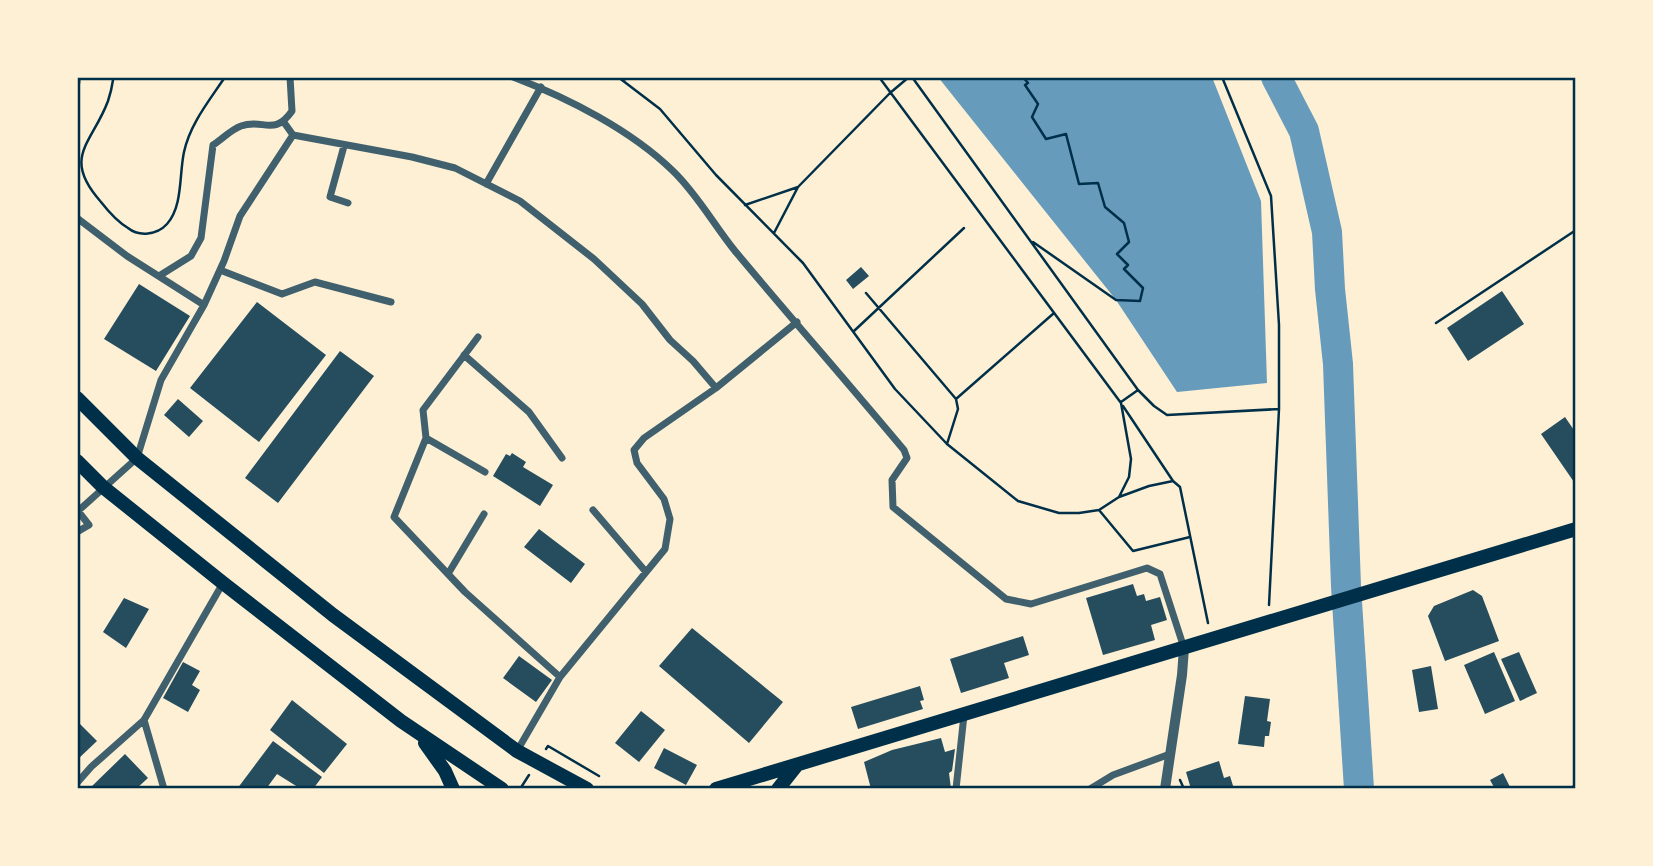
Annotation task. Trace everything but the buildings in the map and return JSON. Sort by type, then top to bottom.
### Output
[{"type":"main road","points":[[77,398],[137,458],[333,615],[517,751],[587,789]]},
{"type":"main road","points":[[77,461],[103,487],[223,583],[401,720],[502,789]]},
{"type":"main road","points":[[716,789],[1576,529]]},
{"type":"main road","points":[[401,720],[431,748],[453,789]]},
{"type":"main road","points":[[778,789],[798,764]]},
{"type":"street","points":[[159,276],[191,256],[201,238],[213,145],[243,125],[272,126],[283,121],[292,111],[290,77]]},
{"type":"street","points":[[513,77],[556,94],[651,152],[674,172],[735,250],[904,450],[907,458],[892,480],[893,507],[1006,599],[1031,604],[1147,568],[1160,574],[1184,648],[1165,789]]},
{"type":"street","points":[[486,184],[541,88]]},
{"type":"street","points":[[283,121],[293,135],[412,157],[455,168],[520,201],[594,259],[642,304],[670,340],[694,361],[716,388]]},
{"type":"street","points":[[77,532],[89,525],[77,511],[137,458],[162,380],[204,305],[240,216],[293,135]]},
{"type":"street","points":[[344,146],[330,197],[348,203]]},
{"type":"street","points":[[77,218],[127,256],[204,305]]},
{"type":"street","points":[[220,270],[282,294],[315,282],[391,302]]},
{"type":"street","points":[[517,751],[560,677],[665,549],[670,519],[664,499],[637,463],[634,450],[644,438],[716,388],[797,322]]},
{"type":"street","points":[[478,337],[423,410],[426,438],[394,517],[448,575],[560,677]]},
{"type":"street","points":[[464,355],[529,412],[562,458]]},
{"type":"street","points":[[426,438],[485,472]]},
{"type":"street","points":[[593,510],[646,572]]},
{"type":"street","points":[[448,575],[484,514]]},
{"type":"street","points":[[77,783],[144,720],[223,583]]},
{"type":"street","points":[[958,788],[964,715]]},
{"type":"street","points":[[144,720],[164,789]]},
{"type":"street","points":[[1090,789],[1113,775],[1170,754]]},
{"type":"path","points":[[111,77],[113,80],[107,103],[84,145],[81,160],[83,174],[89,190],[113,215],[129,230],[146,234],[165,226],[173,216],[184,152],[191,132],[225,77]]},
{"type":"path","points":[[618,77],[660,109],[716,175],[803,263],[895,389],[947,444],[1018,501],[1059,513],[1099,510],[1119,497],[1173,481]]},
{"type":"path","points":[[623,80],[630,77]]},
{"type":"path","points":[[878,77],[1121,403],[1173,481],[1180,487],[1211,640]]},
{"type":"path","points":[[774,233],[798,187],[890,93],[910,77],[1138,390],[1154,406],[1167,415],[1279,409]]},
{"type":"path","points":[[1023,77],[1028,83],[1025,85],[1038,104],[1032,117],[1046,139],[1066,134],[1079,184],[1098,183],[1105,207],[1124,223],[1129,242],[1117,254],[1128,265],[1124,269],[1143,288],[1140,301],[1116,300],[1029,239]]},
{"type":"path","points":[[1222,77],[1271,196],[1279,325],[1279,409],[1268,623]]},
{"type":"path","points":[[745,205],[798,187]]},
{"type":"path","points":[[854,331],[964,228]]},
{"type":"path","points":[[1436,323],[1576,230]]},
{"type":"path","points":[[866,293],[956,399],[958,409],[947,444]]},
{"type":"path","points":[[956,399],[1054,313]]},
{"type":"path","points":[[1121,403],[1138,390]]},
{"type":"path","points":[[1119,497],[1129,477],[1131,459],[1121,403]]},
{"type":"path","points":[[1099,510],[1133,551],[1191,536]]},
{"type":"path","points":[[548,746],[599,776]]},
{"type":"water","points":[[938,77],[1212,77],[1261,201],[1267,383],[1177,392],[1116,300]]},
{"type":"waterway","points":[[1276,77],[1304,131],[1327,232],[1338,364],[1346,586],[1359,789]]}]
